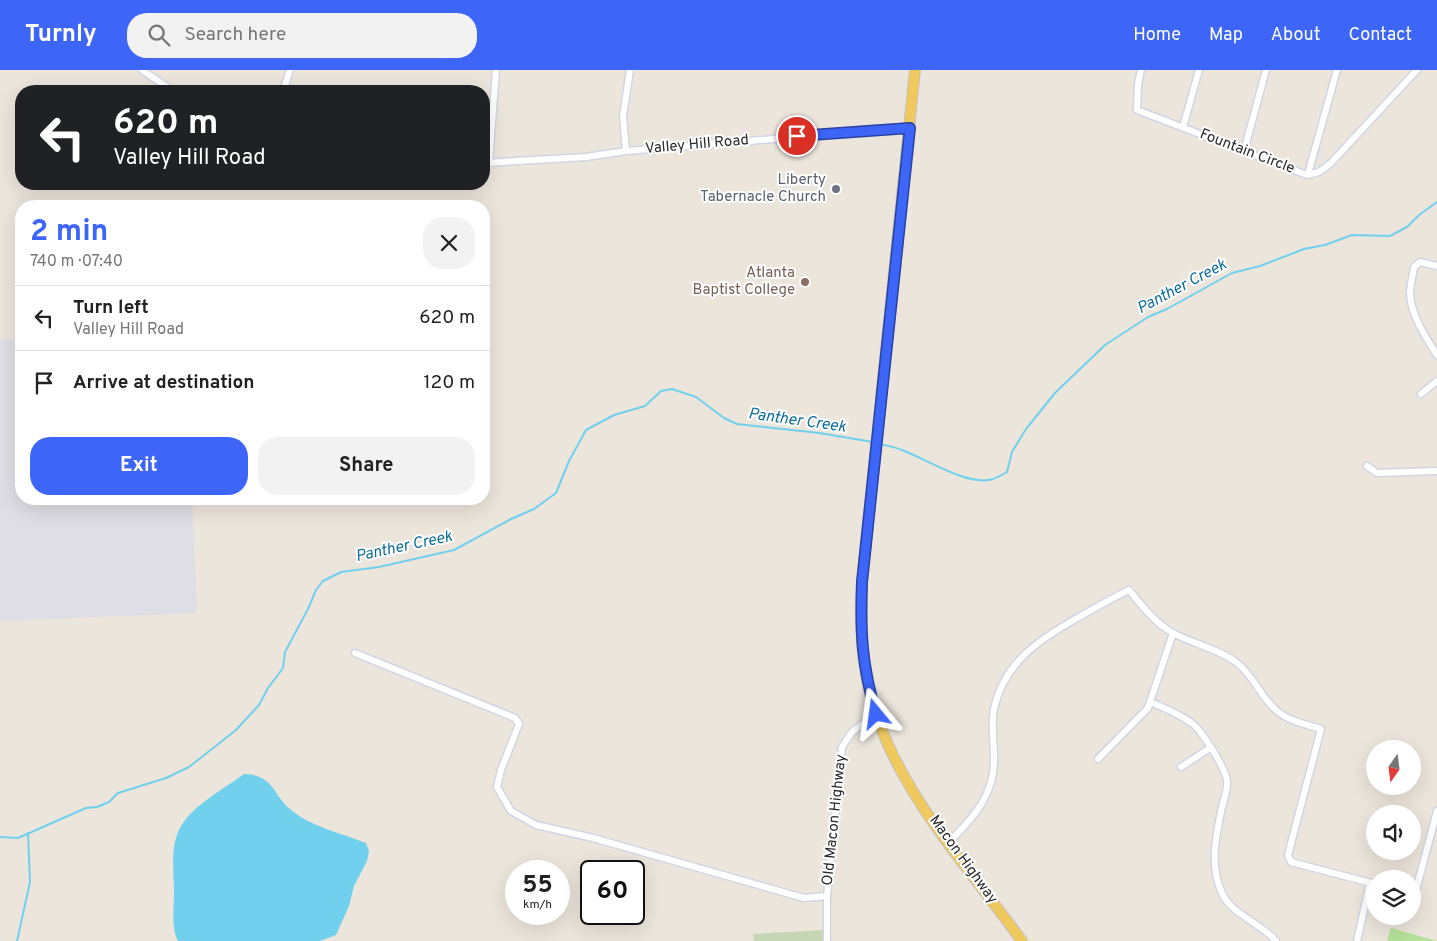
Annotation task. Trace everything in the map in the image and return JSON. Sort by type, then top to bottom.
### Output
[{"type":"main road","name":"Macon Highway","points":[[915,70],[862,582],[860,631],[862,655],[876,714],[889,748],[904,777],[948,842],[1022,941]]},
{"type":"street","points":[[142,70],[165,85]]},
{"type":"street","points":[[285,85],[290,70]]},
{"type":"street","points":[[490,125],[496,70]]},
{"type":"street","points":[[626,151],[623,116],[630,70]]},
{"type":"street","name":"Fountain Circle","points":[[1141,70],[1138,84],[1137,110],[1308,174],[1319,172],[1330,164],[1417,70]]},
{"type":"street","points":[[1183,127],[1199,70]]},
{"type":"street","points":[[1244,151],[1266,70]]},
{"type":"street","points":[[1308,174],[1337,70]]},
{"type":"street","name":"Valley Hill Road","points":[[490,162],[586,157],[626,151],[910,128]]},
{"type":"street","points":[[1437,266],[1420,262],[1414,267],[1410,293],[1411,304],[1426,339],[1437,355]]},
{"type":"street","points":[[1421,394],[1437,381]]},
{"type":"street","points":[[1367,466],[1377,473],[1437,471]]},
{"type":"street","points":[[948,842],[974,816],[988,794],[993,776],[994,711],[998,694],[1017,661],[1045,636],[1129,590],[1149,614],[1173,633],[1222,653],[1237,663],[1255,682],[1268,702],[1279,713],[1297,722],[1320,729],[1288,855],[1291,862],[1366,881]]},
{"type":"street","points":[[1098,759],[1148,708],[1173,633]]},
{"type":"street","points":[[356,653],[515,718],[518,724],[500,770],[497,788],[511,811],[536,825],[593,838],[804,898],[827,896]]},
{"type":"street","points":[[1150,702],[1166,708],[1194,726],[1223,768],[1227,781],[1214,845],[1217,877],[1222,895],[1235,910],[1255,922],[1276,941]]},
{"type":"street","name":"Old Macon Highway","points":[[827,941],[827,896],[842,748],[852,732],[876,714]]},
{"type":"street","points":[[1181,767],[1210,748]]},
{"type":"street","points":[[1421,871],[1437,811]]},
{"type":"street","points":[[1358,941],[1366,908]]},
{"type":"shaded area","points":[[0,340],[15,340],[15,505],[192,505],[197,613],[0,621]]},
{"type":"green space","points":[[1391,928],[1437,941],[1387,941]]},
{"type":"green space","points":[[824,930],[824,941],[754,941],[753,934]]},
{"type":"water","points":[[244,774],[254,775],[267,782],[285,804],[299,816],[327,829],[366,843],[369,851],[367,861],[354,886],[349,906],[336,935],[320,941],[178,941],[174,930],[173,917],[173,858],[176,838],[180,828],[195,810]]},
{"type":"waterway","name":"Panther Creek","points":[[880,444],[912,454],[957,475],[979,480],[996,478],[1007,472],[1012,452],[1026,429],[1055,393],[1105,345],[1148,317],[1167,309],[1232,273],[1260,266],[1304,249],[1325,245],[1352,235],[1390,236],[1407,227],[1419,215],[1437,202]]},
{"type":"waterway","name":"Panther Creek","points":[[0,837],[18,838],[86,808],[97,807],[109,802],[118,793],[166,778],[189,767],[236,730],[259,705],[268,688],[283,668],[285,652],[316,590],[323,581],[341,572],[379,567],[454,550],[511,519],[534,509],[556,493],[569,461],[586,430],[614,415],[645,406],[661,391],[672,389],[696,397],[724,418],[737,424],[819,433],[873,442]]},
{"type":"waterway","points":[[17,941],[30,882],[28,833]]},
{"type":"place","name":"Liberty Tabernacle Church","points":[[836,189]]},
{"type":"place","name":"Atlanta Baptist College","points":[[805,282]]},
{"type":"route","points":[[797,136],[910,128],[862,582],[860,631],[862,655],[876,714]]}]
